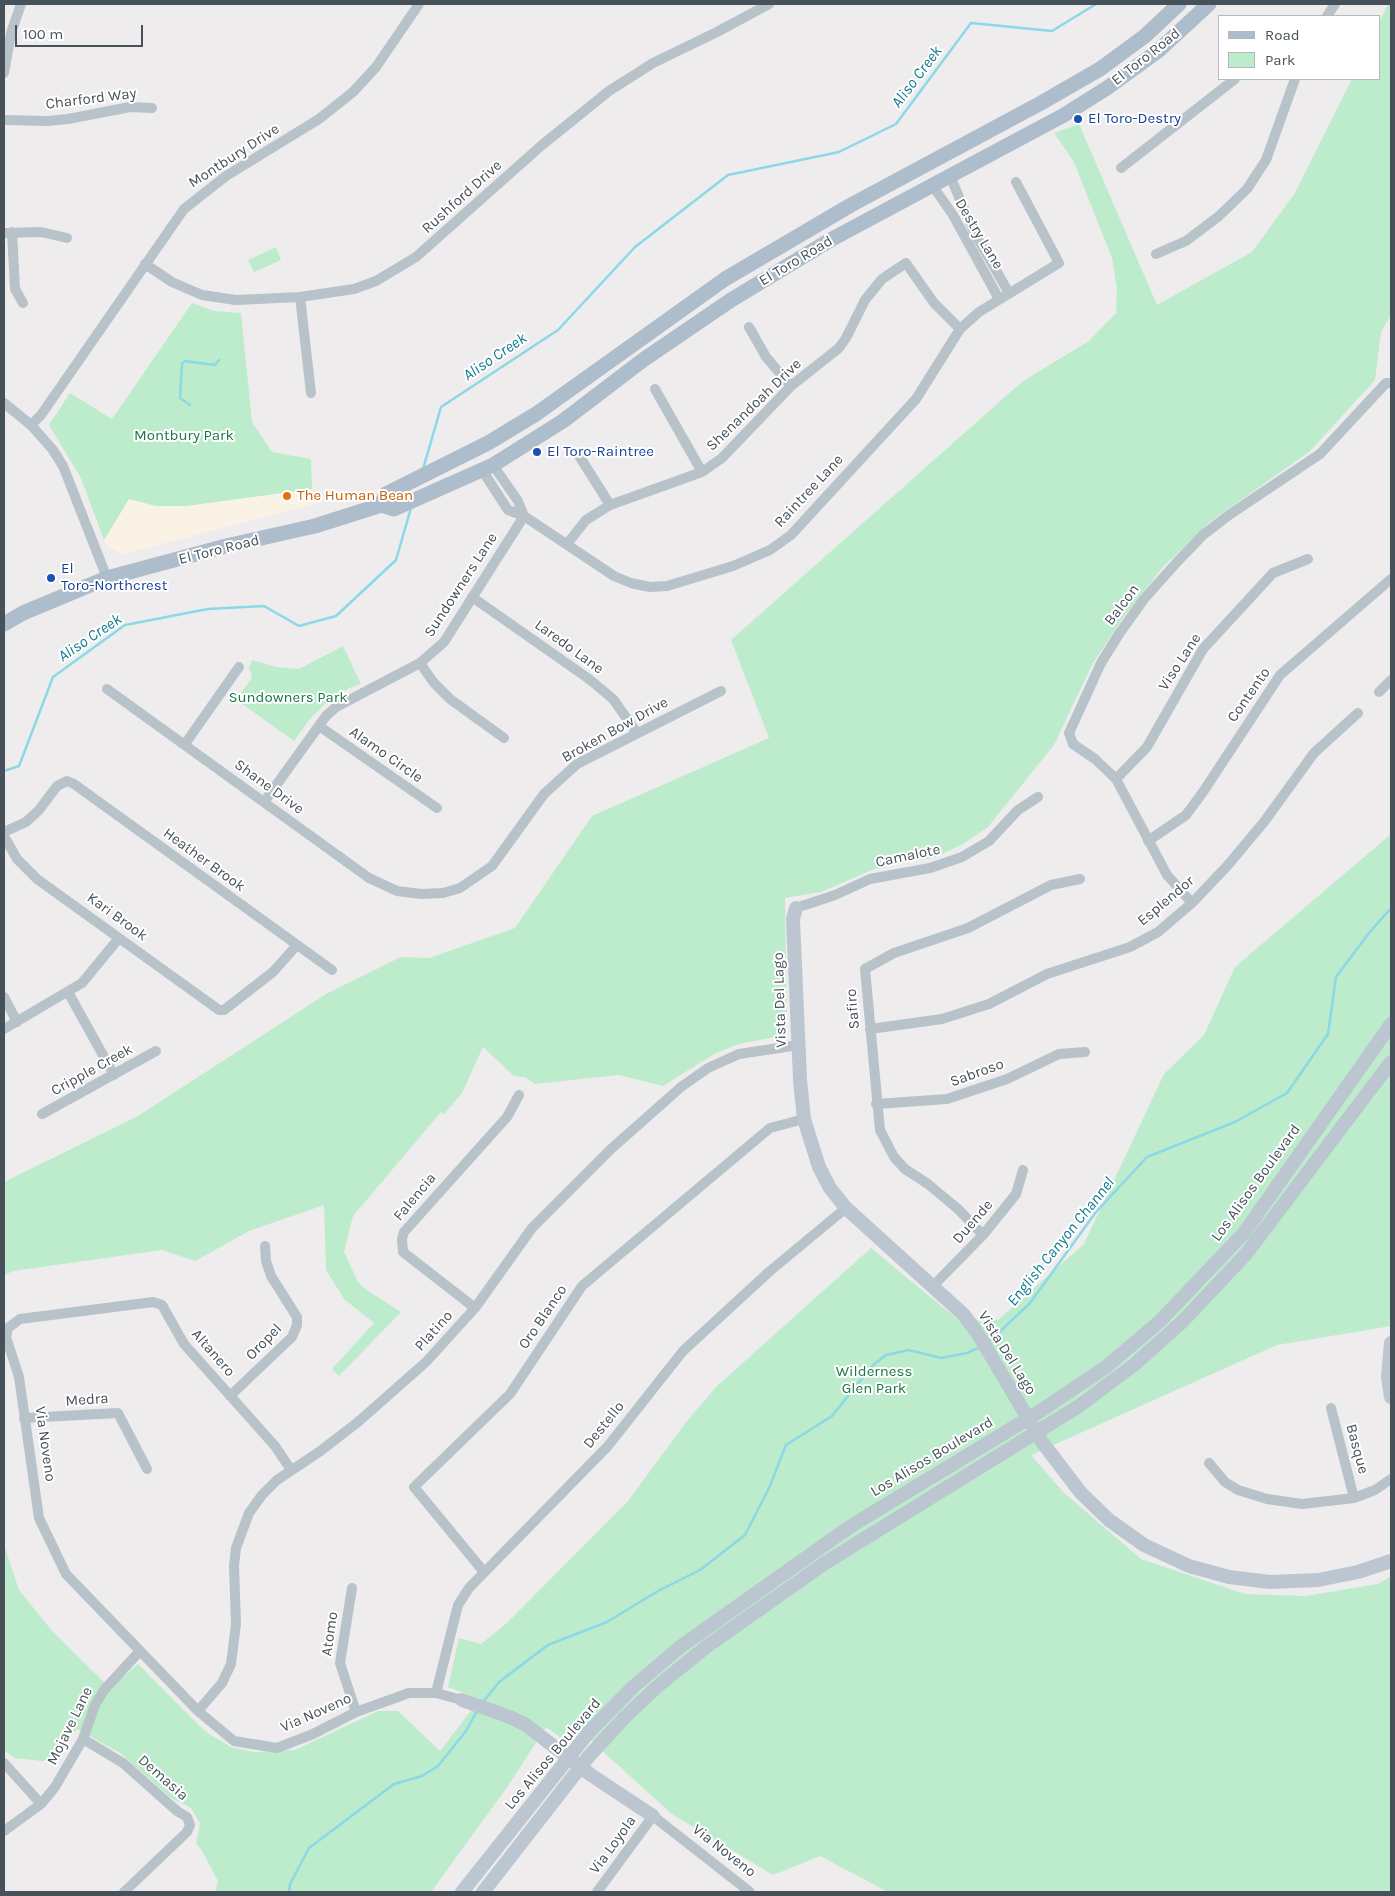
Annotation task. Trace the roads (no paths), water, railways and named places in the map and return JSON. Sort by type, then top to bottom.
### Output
[{"type":"main road","name":"El Toro Road","points":[[388,507],[386,494],[488,443],[536,414],[725,279],[851,206],[1041,104],[1100,69],[1146,36],[1178,4]]},
{"type":"main road","name":"El Toro Road","points":[[4,624],[41,605],[107,578],[226,546],[388,507],[440,490],[488,467],[563,421],[643,360],[731,300],[832,239],[1064,115],[1107,88],[1158,51],[1209,4]]},
{"type":"main road","name":"Vista Del Lago","points":[[796,908],[793,919],[804,1119],[819,1167],[830,1188],[846,1208],[964,1314],[1036,1431],[1070,1482],[1102,1514],[1144,1545],[1188,1566],[1229,1577],[1290,1583],[1338,1577],[1391,1561]]},
{"type":"main road","name":"Los Alisos Boulevard","points":[[462,1892],[589,1732],[618,1702],[680,1647],[851,1526],[1028,1418],[1106,1366],[1160,1321],[1244,1233],[1391,1024]]},
{"type":"main road","name":"Los Alisos Boulevard","points":[[483,1892],[581,1767],[645,1698],[706,1646],[826,1563],[1079,1406],[1135,1364],[1190,1314],[1246,1254],[1391,1062]]},
{"type":"main road","points":[[1391,1343],[1388,1377],[1391,1396]]},
{"type":"main road","name":"Via Noveno","points":[[462,1700],[526,1725],[581,1767],[653,1816]]},
{"type":"street","points":[[4,73],[11,33],[21,4]]},
{"type":"street","name":"Montbury Drive","points":[[31,425],[41,415],[173,222],[195,199],[226,176],[319,119],[366,80],[419,4]]},
{"type":"street","name":"Rushford Drive","points":[[145,264],[172,282],[218,299],[258,300],[300,297],[354,289],[376,281],[409,262],[549,139],[609,91],[653,63],[769,4]]},
{"type":"street","points":[[1328,15],[1335,4]]},
{"type":"street","points":[[1121,168],[1233,80]]},
{"type":"street","points":[[1156,254],[1186,241],[1219,216],[1247,188],[1266,160],[1291,80]]},
{"type":"street","name":"Charford Way","points":[[4,120],[61,120],[130,107],[152,108]]},
{"type":"street","name":"Destry Lane","points":[[950,176],[987,265]]},
{"type":"street","name":"Raintree Lane","points":[[488,467],[500,499],[508,510],[524,516],[614,576],[631,584],[650,587],[683,582],[733,566],[770,550],[791,535],[916,399],[960,328],[1004,296],[1059,263],[1016,182]]},
{"type":"street","name":"Destry Lane","points":[[932,185],[987,265],[1004,296]]},
{"type":"street","points":[[958,223],[968,218]]},
{"type":"street","points":[[23,303],[15,289],[8,233],[41,232],[67,238]]},
{"type":"street","name":"Shenandoah Drive","points":[[567,544],[586,520],[610,505],[702,472],[722,458],[742,440],[791,386],[839,348],[865,300],[882,279],[906,263],[934,303],[960,328]]},
{"type":"street","points":[[300,297],[311,393]]},
{"type":"street","points":[[748,327],[766,357],[791,386]]},
{"type":"street","name":"Balcon","points":[[1192,904],[1167,874],[1148,842],[1116,779],[1095,759],[1073,744],[1069,733],[1101,663],[1119,634],[1144,600],[1203,535],[1229,515],[1320,454],[1386,383],[1391,383]]},
{"type":"street","points":[[656,389],[702,472]]},
{"type":"street","points":[[4,403],[31,425],[53,450],[63,466],[107,578]]},
{"type":"street","points":[[578,454],[610,505]]},
{"type":"street","points":[[488,467],[511,491],[518,501],[524,516]]},
{"type":"street","points":[[500,499],[511,491]]},
{"type":"street","name":"Sundowners Lane","points":[[264,802],[326,716],[336,707],[420,663],[444,642],[524,516]]},
{"type":"street","name":"Viso Lane","points":[[1116,779],[1147,747],[1203,649],[1273,573],[1308,559]]},
{"type":"street","name":"Contento","points":[[1148,842],[1186,815],[1280,675],[1391,579]]},
{"type":"street","name":"Laredo Lane","points":[[472,597],[589,679],[613,699],[637,733]]},
{"type":"street","points":[[420,663],[434,683],[450,699],[504,738]]},
{"type":"street","points":[[185,744],[239,667]]},
{"type":"street","points":[[1379,692],[1391,680]]},
{"type":"street","name":"Shane Drive","points":[[107,689],[370,878],[397,891],[421,894]]},
{"type":"street","name":"Broken Bow Drive","points":[[421,894],[443,893],[460,888],[476,878],[497,860],[544,794],[577,764],[722,691]]},
{"type":"street","name":"Esplendor","points":[[870,1029],[942,1019],[988,1004],[1047,974],[1130,947],[1158,932],[1192,904],[1245,847],[1314,753],[1358,713]]},
{"type":"street","name":"Alamo Circle","points":[[319,726],[437,808]]},
{"type":"street","name":"Heather Brook","points":[[4,832],[26,822],[39,810],[57,786],[67,781],[74,784],[332,970]]},
{"type":"street","name":"Camalote","points":[[796,908],[835,895],[870,879],[930,868],[962,857],[989,841],[1018,810],[1038,797]]},
{"type":"street","name":"Kari Brook","points":[[4,836],[17,859],[27,870],[215,1008],[224,1010],[273,972],[297,945]]},
{"type":"street","name":"Safiro","points":[[983,1235],[958,1209],[928,1184],[905,1169],[894,1158],[880,1130],[876,1104],[865,969],[894,953],[968,928],[1051,886],[1080,879]]},
{"type":"street","points":[[4,1029],[68,992],[92,972],[119,938]]},
{"type":"street","points":[[68,992],[114,1075]]},
{"type":"street","points":[[4,997],[17,1022]]},
{"type":"street","name":"Platino","points":[[198,1712],[222,1684],[231,1664],[236,1624],[234,1566],[242,1530],[249,1514],[262,1495],[277,1480],[320,1452],[358,1422],[426,1362],[475,1308],[532,1228],[611,1149],[681,1087],[708,1068],[739,1054],[799,1045]]},
{"type":"street","name":"Cripple Creek","points":[[42,1114],[156,1051]]},
{"type":"street","name":"Sabroso","points":[[876,1104],[948,1099],[1006,1080],[1059,1054],[1085,1052]]},
{"type":"street","name":"Falencia","points":[[475,1308],[403,1252],[402,1239],[404,1232],[507,1117],[519,1095]]},
{"type":"street","name":"Oro Blanco","points":[[484,1572],[414,1487],[510,1394],[582,1286],[770,1128],[804,1119]]},
{"type":"street","name":"Duende","points":[[933,1286],[983,1235],[1016,1194],[1023,1170]]},
{"type":"street","name":"Destello","points":[[436,1693],[458,1606],[468,1588],[608,1446],[683,1351],[770,1271],[846,1208]]},
{"type":"street","name":"Oropel","points":[[230,1396],[292,1337],[297,1325],[297,1317],[271,1276],[266,1261],[265,1246]]},
{"type":"street","name":"Altanero","points":[[8,1328],[20,1319],[153,1302],[162,1304],[184,1344],[275,1446],[291,1470]]},
{"type":"street","name":"Via Noveno","points":[[8,1328],[6,1337],[19,1377],[39,1518],[66,1574],[198,1712],[234,1741],[276,1748],[313,1734],[356,1712],[409,1693],[436,1693],[462,1700]]},
{"type":"street","name":"Basque","points":[[1331,1408],[1354,1498]]},
{"type":"street","name":"Medra","points":[[24,1418],[118,1413],[147,1469]]},
{"type":"street","points":[[1209,1463],[1225,1482],[1238,1490],[1267,1500],[1302,1504],[1327,1503],[1354,1498],[1374,1490],[1391,1479]]},
{"type":"street","name":"Atomo","points":[[352,1588],[340,1663],[356,1712]]},
{"type":"street","name":"Mojave Lane","points":[[4,1830],[41,1804],[64,1775],[83,1739],[95,1706],[104,1690],[139,1652]]},
{"type":"street","name":"Demasia","points":[[83,1739],[122,1763],[177,1811],[187,1817],[190,1825],[187,1832],[124,1892]]},
{"type":"street","points":[[4,1763],[41,1804]]},
{"type":"street","name":"Via Noveno","points":[[653,1816],[746,1891]]},
{"type":"street","name":"Via Loyola","points":[[597,1892],[653,1816]]},
{"type":"waterway","name":"Aliso Creek","points":[[423,469],[441,407],[558,330],[635,247],[728,175],[839,152],[896,124],[971,23],[1052,31],[1096,4]]},
{"type":"waterway","points":[[190,405],[180,398],[182,364],[185,361],[215,365],[219,360]]},
{"type":"waterway","name":"Aliso Creek","points":[[4,771],[19,766],[53,677],[125,625],[208,609],[264,606],[299,626],[336,616],[396,560],[411,508]]},
{"type":"waterway","name":"English Canyon Channel","points":[[989,1342],[1030,1303],[1096,1212],[1147,1157],[1235,1122],[1287,1093],[1328,1034],[1336,977],[1369,933],[1391,908]]},
{"type":"waterway","name":"English Canyon Channel","points":[[483,1702],[499,1682],[548,1645],[607,1622],[658,1591],[700,1570],[745,1535],[770,1486],[786,1445],[832,1416],[872,1366],[886,1355],[909,1350],[941,1358],[967,1353],[980,1347]]},
{"type":"waterway","name":"English Canyon Channel","points":[[289,1892],[290,1884],[309,1848],[394,1784],[422,1776],[438,1766],[466,1731],[477,1711]]},
{"type":"place","name":"El Toro-Destry","points":[[1078,119]]},
{"type":"place","name":"El Toro-Raintree","points":[[537,452]]},
{"type":"place","name":"The Human Bean","points":[[287,496]]},
{"type":"place","name":"El Toro-Northcrest","points":[[51,578]]},
{"type":"park label","name":"Montbury Park","points":[[184,436]]},
{"type":"park label","name":"Sundowners Park","points":[[288,698]]},
{"type":"park label","name":"Wilderness Glen Park","points":[[874,1380]]}]
